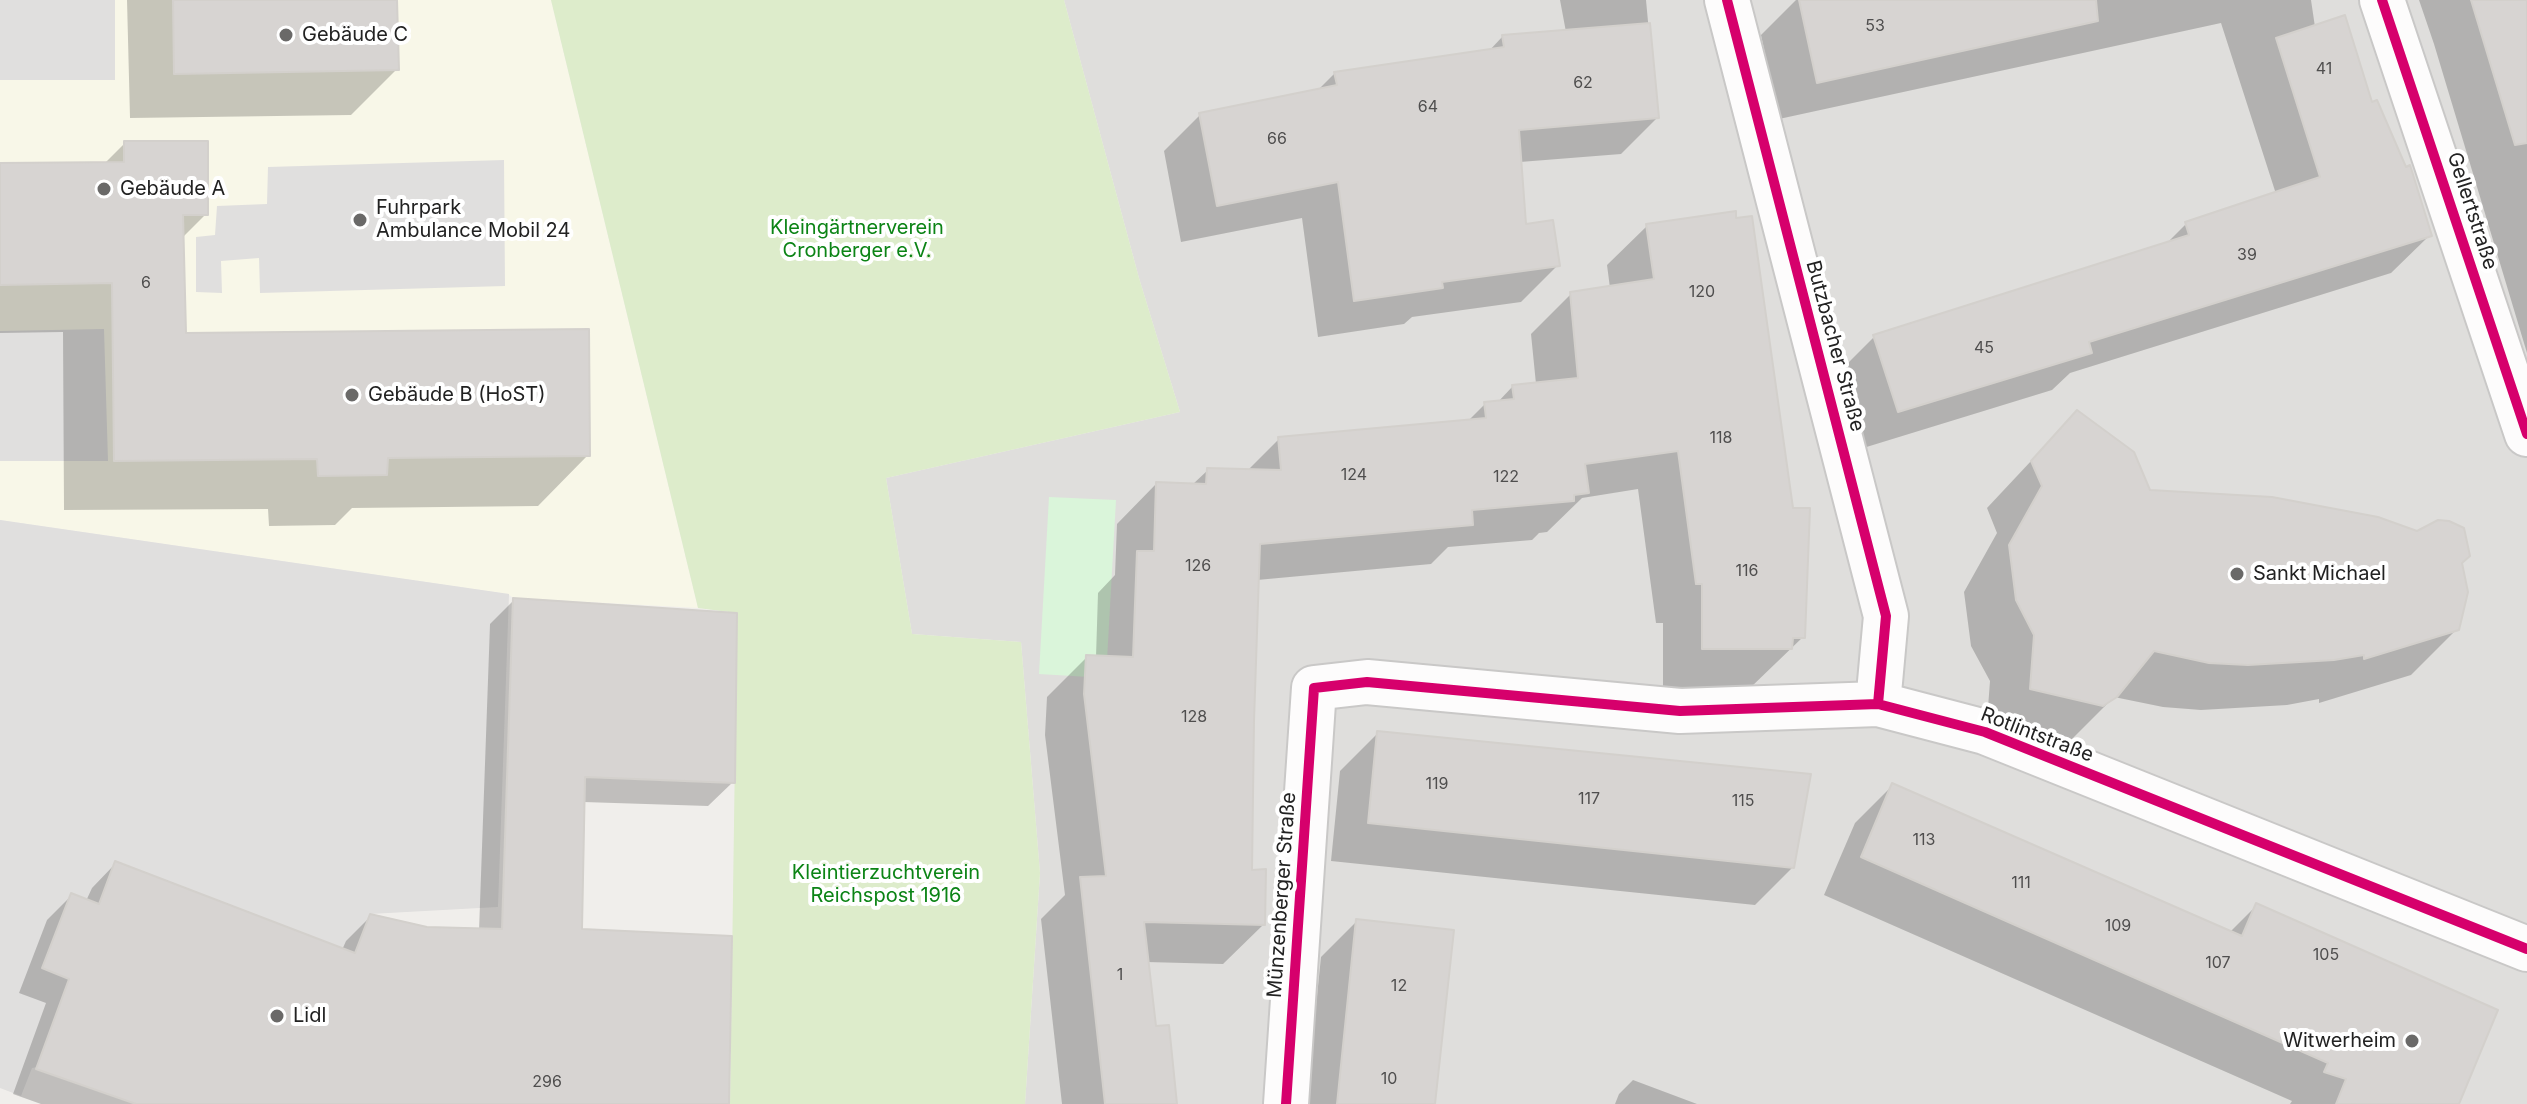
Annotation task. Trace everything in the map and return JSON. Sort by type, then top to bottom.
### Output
[{"type":"street","name":"Butzbacher Straße","points":[[1727,0],[1886,616],[1878,704]]},
{"type":"street","name":"Gellertstraße","points":[[2382,0],[2527,434]]},
{"type":"street","name":"Rotlintstraße","points":[[1314,688],[1367,682],[1680,711],[1878,704],[1985,732],[2527,949]]},
{"type":"street","name":"Münzenberger Straße","points":[[1286,1104],[1314,688]]},
{"type":"shaded area","points":[[0,0],[551,0],[698,608],[513,598],[508,594],[0,520]]},
{"type":"shaded area","points":[[0,0],[115,0],[115,80],[0,80]]},
{"type":"shaded area","points":[[1064,0],[2527,0],[2527,1104],[1025,1104],[1040,873],[1021,642],[912,634],[886,478],[1180,412],[1139,278]]},
{"type":"shaded area","name":"Fuhrpark Ambulance Mobil 24","points":[[504,160],[505,286],[260,293],[259,258],[221,261],[222,293],[196,292],[196,237],[215,235],[217,206],[267,204],[268,167]]},
{"type":"shaded area","points":[[104,329],[108,461],[0,461],[0,331]]},
{"type":"shaded area","points":[[0,520],[509,594],[498,907],[370,914],[355,953],[116,861],[99,904],[71,894],[42,968],[69,979],[37,1067],[32,1068],[21,1096],[0,1088]]},
{"type":"green space","name":"Kleingärtnerverein Cronberger e.V.","points":[[551,0],[1064,0],[1139,278],[1180,412],[886,478],[912,634],[1021,642],[1040,873],[1025,1104],[730,1104],[737,613],[698,608]]},
{"type":"green space","points":[[1049,497],[1116,500],[1106,678],[1039,674]]},
{"type":"building","name":"Gebäude C","points":[[173,0],[397,0],[399,70],[174,74]]},
{"type":"building","points":[[1799,0],[2096,0],[2098,21],[1817,83]]},
{"type":"building","points":[[2471,0],[2527,0],[2527,143],[2515,145]]},
{"type":"building","points":[[2345,15],[2372,102],[2377,100],[2406,167],[2410,165],[2432,236],[2089,342],[2092,353],[1898,412],[1873,335],[2189,235],[2185,222],[2320,177],[2276,38]]},
{"type":"building","points":[[1650,23],[1659,118],[1519,130],[1526,224],[1553,220],[1560,266],[1442,282],[1443,288],[1354,301],[1338,182],[1217,206],[1199,113],[1337,85],[1334,72],[1504,47],[1502,35]]},
{"type":"building","name":"Gebäude B (HoST)","points":[[124,141],[208,141],[208,215],[183,215],[186,333],[589,329],[590,456],[388,458],[387,475],[318,476],[317,459],[114,461],[112,283],[0,285],[0,163],[124,162]]},
{"type":"building","points":[[1736,211],[1736,218],[1752,216],[1793,508],[1810,508],[1805,638],[1793,638],[1792,649],[1702,649],[1702,584],[1696,584],[1678,451],[1585,464],[1589,493],[1574,495],[1574,501],[1472,510],[1473,525],[1260,544],[1252,870],[1266,869],[1265,925],[1144,922],[1156,1026],[1169,1025],[1177,1104],[1105,1104],[1080,877],[1106,876],[1084,694],[1086,655],[1133,657],[1137,551],[1154,551],[1156,482],[1206,484],[1207,468],[1281,470],[1278,437],[1486,418],[1484,402],[1514,399],[1512,385],[1578,378],[1570,292],[1654,279],[1646,224]]},
{"type":"building","name":"Sankt Michael","points":[[2077,410],[2134,452],[2150,490],[2272,497],[2378,517],[2417,531],[2438,520],[2464,528],[2470,556],[2462,563],[2468,592],[2459,630],[2364,659],[2364,655],[2334,660],[2248,665],[2209,663],[2154,651],[2117,697],[2103,706],[2030,689],[2034,635],[2016,600],[2009,545],[2042,486],[2031,461]]},
{"type":"building","points":[[513,598],[737,613],[735,783],[585,777],[582,929],[732,936],[729,1104],[136,1104],[36,1069],[69,979],[42,968],[71,893],[99,904],[115,861],[355,953],[370,914],[427,927],[502,929]]},
{"type":"building","points":[[1377,731],[1811,774],[1794,868],[1368,823]]},
{"type":"building","points":[[1892,783],[2242,936],[2256,903],[2498,1010],[2459,1104],[2336,1104],[2346,1079],[2324,1072],[2328,1063],[1861,857]]},
{"type":"building","points":[[1356,919],[1454,930],[1435,1104],[1337,1104]]},
{"type":"cycle path","points":[[1727,0],[1886,616],[1878,704]]},
{"type":"cycle path","points":[[2382,0],[2527,434]]},
{"type":"cycle path","points":[[1286,1104],[1314,688],[1367,682],[1680,711],[1878,704],[1985,732],[2527,949]]},
{"type":"place","name":"Gebäude C","points":[[286,35]]},
{"type":"place","name":"Gebäude A","points":[[104,189]]},
{"type":"place","name":"Fuhrpark Ambulance Mobil 24","points":[[360,220]]},
{"type":"place","name":"Gebäude B (HoST)","points":[[352,395]]},
{"type":"place","name":"Sankt Michael","points":[[2237,574]]},
{"type":"place","name":"Lidl","points":[[277,1016]]},
{"type":"place","name":"Witwerheim","points":[[2412,1041]]},
{"type":"park label","name":"Kleintierzuchtverein Reichspost 1916","points":[[886,884]]}]
